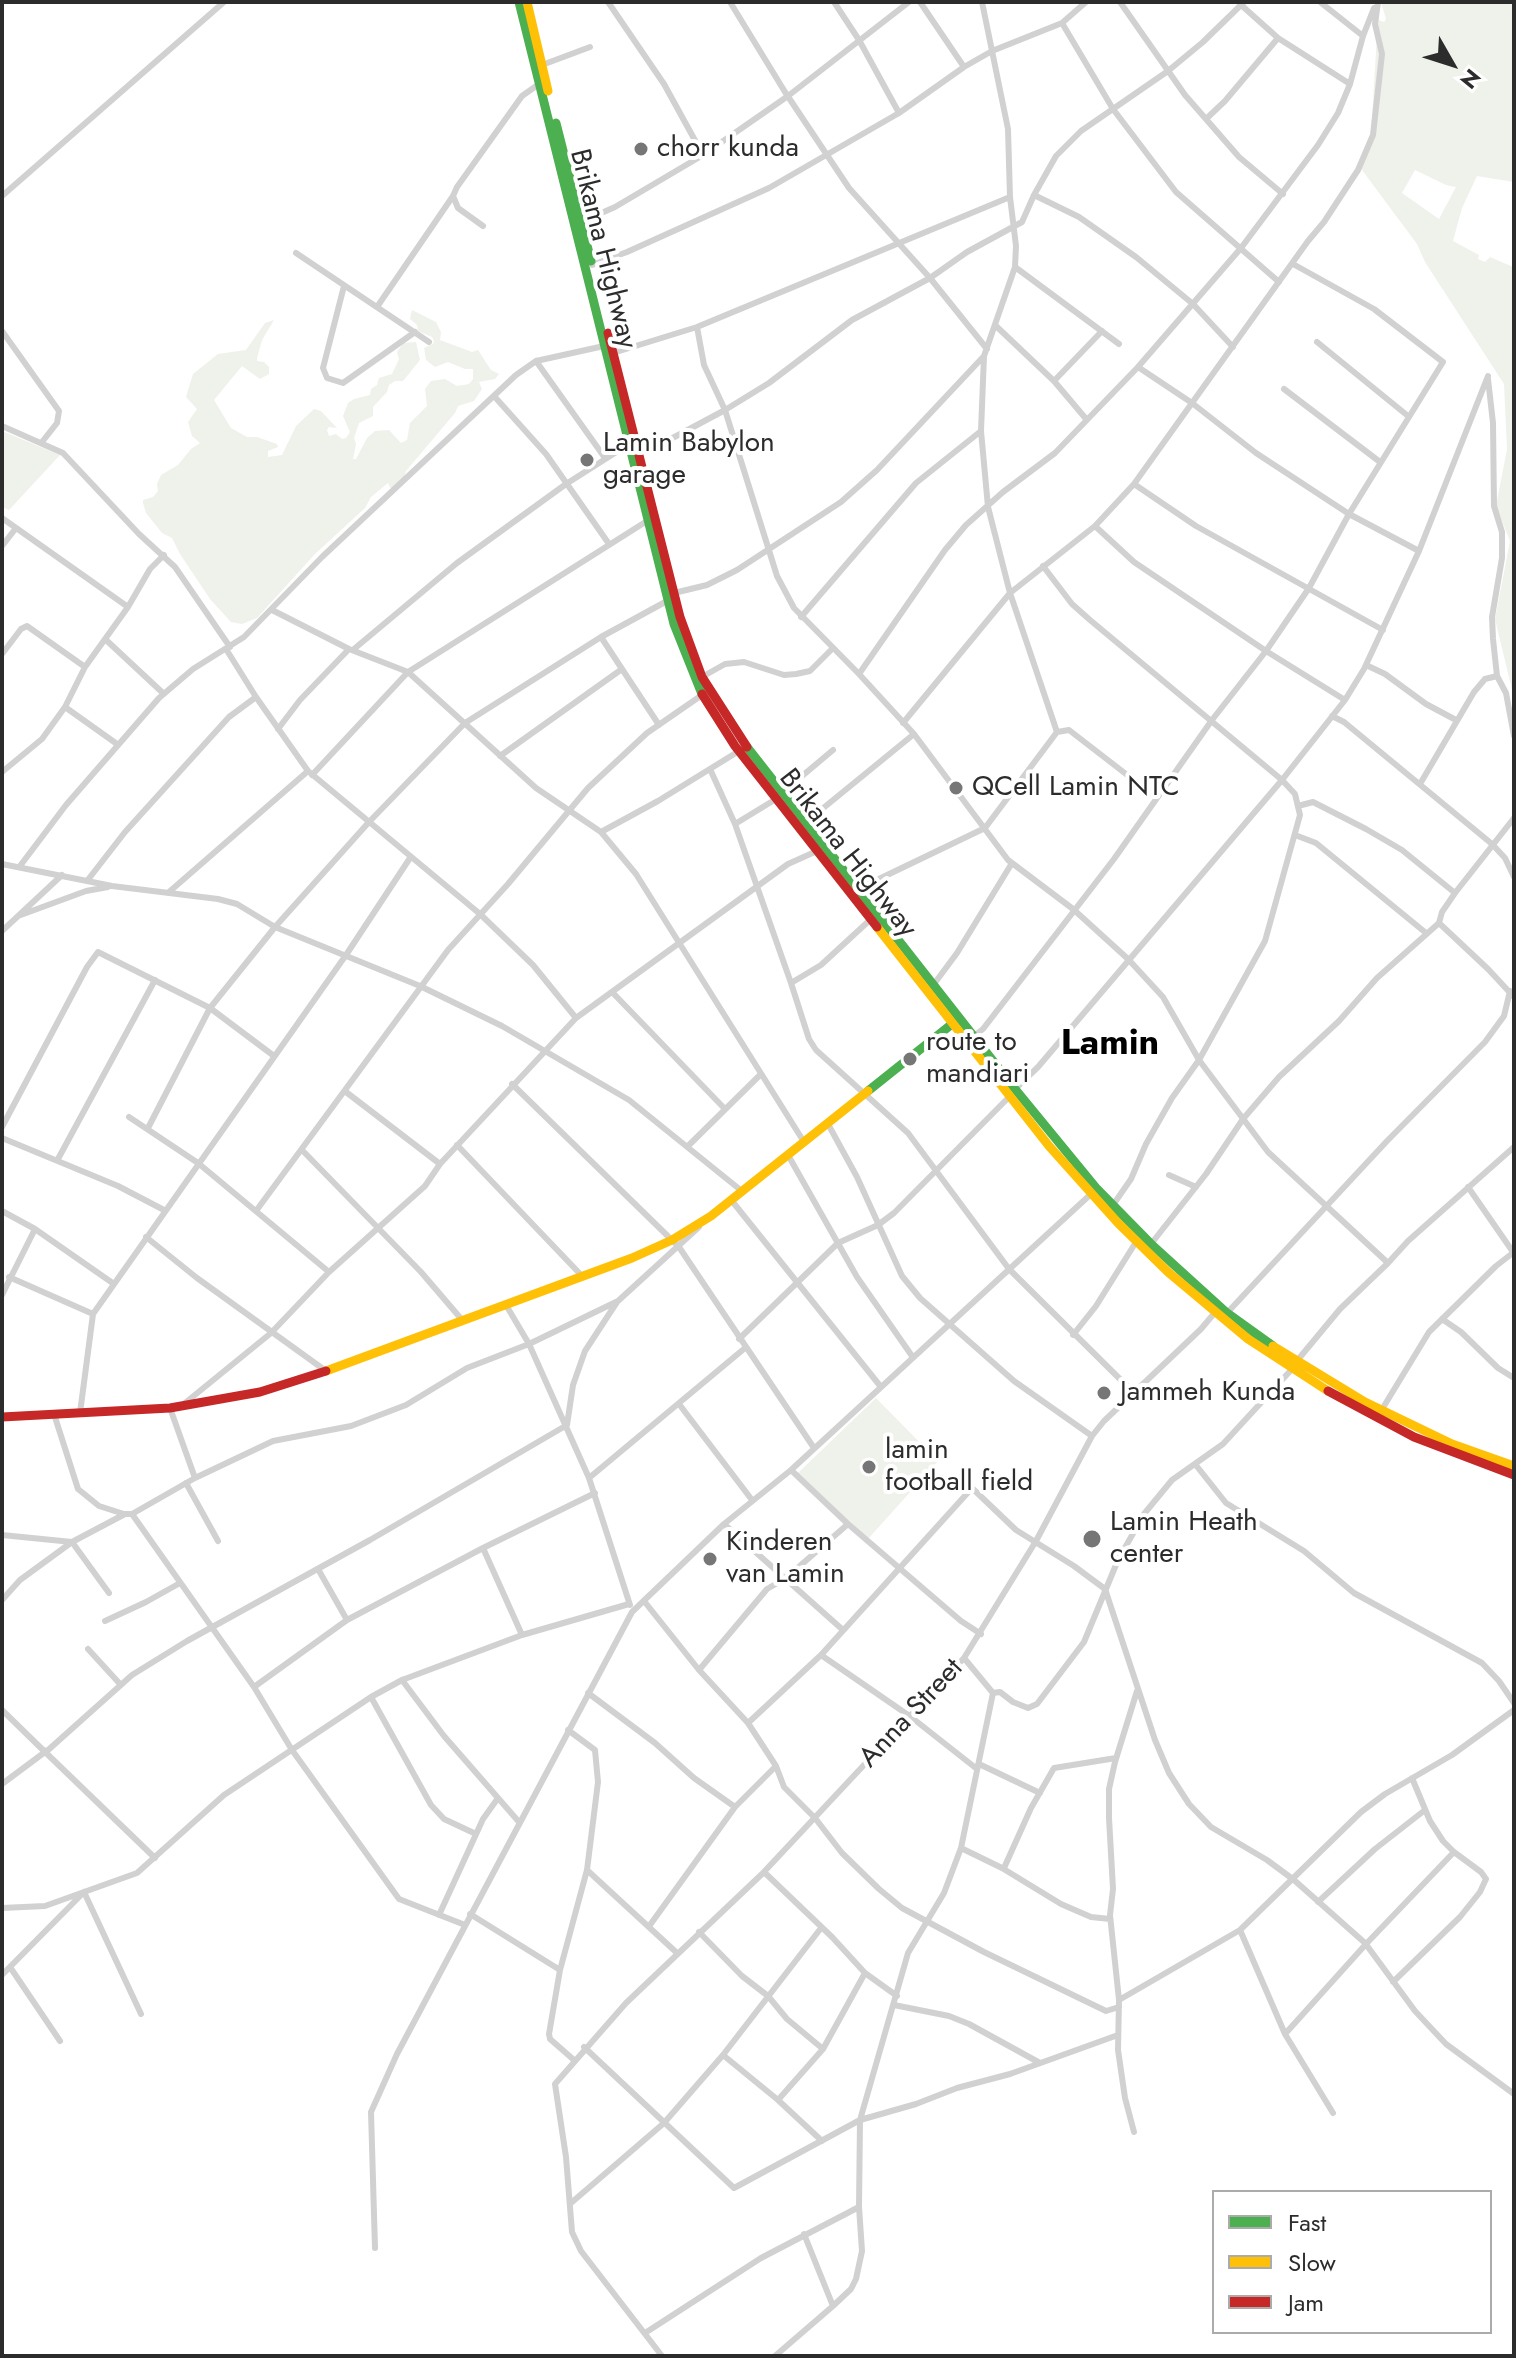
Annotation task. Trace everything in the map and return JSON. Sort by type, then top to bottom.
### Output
[{"type":"main road","name":"Brikama Highway","points":[[519,2],[592,265],[625,418]]},
{"type":"main road","name":"Brikama Highway","points":[[527,2],[542,65],[542,83],[604,346],[631,442],[647,521],[671,597],[702,677],[736,733],[817,851],[1013,1092]]},
{"type":"main road","name":"Brikama Highway","points":[[631,442],[638,451],[679,640],[702,695],[739,751],[805,823],[933,984],[956,1020],[974,1036],[1049,1146],[1094,1192],[1136,1242],[1220,1311],[1294,1366],[1414,1437],[1514,1475]]},
{"type":"main road","points":[[2,1417],[175,1407],[260,1392],[675,1244],[956,1020]]},
{"type":"main road","name":"Brikama Highway","points":[[1094,1192],[1113,1205],[1220,1311]]},
{"type":"main road","name":"Brikama Highway","points":[[1294,1366],[1452,1444],[1514,1466]]},
{"type":"street","points":[[2,196],[224,2]]},
{"type":"street","points":[[608,2],[664,84],[703,155]]},
{"type":"street","points":[[730,2],[849,188],[930,278],[986,353]]},
{"type":"street","points":[[834,2],[899,113]]},
{"type":"street","points":[[581,222],[615,207],[703,155],[788,96],[909,2]]},
{"type":"street","points":[[920,2],[964,67]]},
{"type":"street","points":[[982,2],[1008,129],[1015,267],[986,353],[981,431],[988,507],[1010,593],[1057,732]]},
{"type":"street","points":[[592,265],[769,188],[899,113],[992,51],[1062,23],[1086,2]]},
{"type":"street","points":[[1120,2],[1185,95],[1239,157],[1283,194]]},
{"type":"street","points":[[1320,2],[1363,36]]},
{"type":"street","points":[[859,674],[945,550],[966,525],[1055,453],[1138,367],[1241,248],[1283,194],[1332,124],[1350,84],[1363,36],[1378,2]]},
{"type":"street","points":[[903,723],[1010,593],[1095,526],[1134,484],[1358,170],[1373,135],[1382,54],[1375,24],[1378,2]]},
{"type":"street","points":[[638,451],[667,441],[725,410],[769,383],[852,320],[930,278],[967,252],[1022,222],[1056,156],[1081,131],[1168,71],[1203,42],[1241,3],[1278,38],[1350,84]]},
{"type":"street","points":[[1062,23],[1113,109],[1176,192],[1279,282]]},
{"type":"street","points":[[1206,119],[1278,38]]},
{"type":"street","points":[[542,65],[590,47]]},
{"type":"street","points":[[377,307],[522,96],[542,83]]},
{"type":"street","points":[[1034,195],[1103,232],[1193,304],[1233,347]]},
{"type":"street","points":[[453,196],[458,208],[483,226]]},
{"type":"street","points":[[613,353],[697,327],[1010,197]]},
{"type":"street","points":[[296,253],[429,342]]},
{"type":"street","points":[[974,1036],[983,1029],[1114,859],[1212,720],[1266,651],[1309,588],[1349,514],[1443,362],[1374,309],[1293,264]]},
{"type":"street","points":[[1015,267],[1119,344]]},
{"type":"street","points":[[344,286],[323,368],[327,378],[343,383],[415,332]]},
{"type":"street","points":[[996,326],[1054,381],[1087,420]]},
{"type":"street","points":[[697,327],[704,365],[725,410],[777,576],[801,617],[914,734],[1012,863],[1073,909],[1128,959],[1163,997],[1199,1060],[1268,1152],[1388,1263]]},
{"type":"street","points":[[2,331],[59,411],[57,423],[42,442]]},
{"type":"street","points":[[1054,381],[1102,331]]},
{"type":"street","points":[[1317,342],[1408,416]]},
{"type":"street","points":[[20,866],[117,744],[164,694],[193,669],[228,648],[272,610],[322,557],[494,396],[536,361],[604,346]]},
{"type":"street","points":[[148,1128],[210,1008],[275,927],[369,822],[465,723],[601,637],[671,597],[707,585],[769,551],[841,502],[877,470],[986,353]]},
{"type":"street","points":[[536,361],[605,458]]},
{"type":"street","points":[[1138,367],[1192,403],[1256,453],[1349,514],[1419,551]]},
{"type":"street","points":[[739,1339],[838,1243],[878,1225],[935,1173],[1038,1067],[1282,780],[1345,700],[1366,665],[1419,551],[1488,376],[1493,423],[1494,506],[1502,532],[1502,558],[1492,617],[1497,676],[1506,693],[1514,736]]},
{"type":"street","points":[[1284,389],[1380,462]]},
{"type":"street","points":[[494,396],[546,454],[609,544]]},
{"type":"street","points":[[2,426],[63,453],[139,534],[164,555],[228,648],[256,697],[310,773],[480,914],[533,965],[576,1018]]},
{"type":"street","points":[[801,617],[916,483],[981,431]]},
{"type":"street","points":[[278,729],[300,700],[351,649],[457,563],[566,484],[631,442]]},
{"type":"street","points":[[1134,484],[1196,526],[1383,630]]},
{"type":"street","points":[[2,518],[128,607]]},
{"type":"street","points":[[168,893],[310,773],[408,672],[647,521]]},
{"type":"street","points":[[1095,526],[1134,562],[1345,700]]},
{"type":"street","points":[[2,546],[16,528]]},
{"type":"street","points":[[2,772],[42,739],[65,707],[85,667],[128,607],[150,569],[164,555]]},
{"type":"street","points":[[1043,566],[1081,612],[1282,780],[1295,794],[1300,815],[1265,941],[1199,1060],[1172,1098],[1146,1144],[1131,1179],[1113,1205]]},
{"type":"street","points":[[272,610],[351,649],[408,672],[536,788],[601,832],[636,874],[804,1142]]},
{"type":"street","points":[[2,654],[21,629],[27,626],[85,667]]},
{"type":"street","points":[[601,637],[659,725]]},
{"type":"street","points":[[105,639],[164,694]]},
{"type":"street","points":[[702,677],[725,664],[744,662],[784,675],[810,671],[833,648]]},
{"type":"street","points":[[1366,665],[1456,720]]},
{"type":"street","points":[[500,756],[622,669]]},
{"type":"street","points":[[1420,784],[1456,720],[1485,679],[1497,676]]},
{"type":"street","points":[[256,1211],[346,1092],[420,986],[568,811],[588,788],[659,725],[702,695]]},
{"type":"street","points":[[87,881],[125,832],[229,717],[256,697]]},
{"type":"street","points":[[65,707],[117,744]]},
{"type":"street","points":[[1332,716],[1344,722],[1492,844],[1505,858],[1514,877]]},
{"type":"street","points":[[858,889],[985,828],[1057,732],[1069,730],[1157,798]]},
{"type":"street","points":[[805,823],[914,734]]},
{"type":"street","points":[[735,824],[779,795],[833,750]]},
{"type":"street","points":[[601,832],[739,751]]},
{"type":"street","points":[[710,769],[735,824],[809,1039],[816,1050],[908,1133],[1009,1269],[1133,1392]]},
{"type":"street","points":[[1298,806],[1313,802],[1366,829],[1402,850],[1455,893]]},
{"type":"street","points":[[1151,1244],[1196,1187],[1243,1119],[1279,1077],[1355,1005],[1398,957],[1439,923],[1442,912],[1455,893],[1514,818]]},
{"type":"street","points":[[1295,835],[1316,843],[1426,933]]},
{"type":"street","points":[[195,1478],[175,1407],[271,1333],[329,1272],[425,1186],[457,1145],[576,1018],[788,864],[817,851]]},
{"type":"street","points":[[80,1413],[93,1314],[346,955],[410,858]]},
{"type":"street","points":[[933,984],[957,953],[1012,863]]},
{"type":"street","points":[[2,864],[112,886],[237,904],[275,927],[420,986],[502,1026],[629,1100],[743,1192]]},
{"type":"street","points":[[2,931],[62,875]]},
{"type":"street","points":[[18,916],[86,891],[112,886]]},
{"type":"street","points":[[791,983],[821,965],[871,919]]},
{"type":"street","points":[[1439,923],[1512,994]]},
{"type":"street","points":[[2,1127],[95,954],[104,954],[210,1008],[274,1056]]},
{"type":"street","points":[[58,1159],[155,980]]},
{"type":"street","points":[[613,993],[724,1108]]},
{"type":"street","name":"Anna Street","points":[[571,2203],[555,2084],[584,2047],[677,1953],[764,1872],[964,1658],[1036,1541],[1092,1436],[1133,1392],[1327,1205],[1485,1042],[1504,1016],[1512,994]]},
{"type":"street","points":[[687,1147],[761,1074]]},
{"type":"street","points":[[512,1084],[675,1244],[814,1448]]},
{"type":"street","points":[[346,1092],[440,1164]]},
{"type":"street","points":[[129,1117],[198,1163],[329,1272]]},
{"type":"street","points":[[828,1124],[857,1177],[902,1276],[920,1298],[1014,1381],[1092,1436]]},
{"type":"street","points":[[2,1138],[58,1159],[164,1210]]},
{"type":"street","points":[[457,1145],[583,1277]]},
{"type":"street","points":[[993,1693],[1000,1692],[1028,1708],[1037,1704],[1084,1642],[1129,1538],[1172,1480],[1223,1444],[1294,1366],[1340,1309],[1408,1241],[1514,1147]]},
{"type":"street","points":[[302,1150],[463,1321]]},
{"type":"street","points":[[788,1155],[857,1277],[912,1356]]},
{"type":"street","points":[[1169,1175],[1196,1187]]},
{"type":"street","points":[[1381,1411],[1412,1357],[1442,1319],[1514,1252],[1468,1187]]},
{"type":"street","points":[[375,2248],[371,2112],[397,2054],[470,1914],[632,1612],[724,1524],[791,1470],[1094,1192]]},
{"type":"street","points":[[732,1201],[881,1387]]},
{"type":"street","points":[[2,1211],[35,1229],[114,1284]]},
{"type":"street","points":[[2,1295],[35,1229]]},
{"type":"street","points":[[146,1237],[326,1371]]},
{"type":"street","points":[[1073,1335],[1096,1306],[1136,1242]]},
{"type":"street","points":[[567,1425],[573,1385],[585,1351],[618,1301],[675,1244]]},
{"type":"street","points":[[9,1277],[93,1314]]},
{"type":"street","points":[[2,1600],[20,1580],[72,1542],[195,1478],[273,1441],[351,1426],[406,1405],[467,1368],[529,1344],[618,1301]]},
{"type":"street","points":[[506,1305],[529,1344],[589,1478],[632,1612]]},
{"type":"street","points":[[1442,1319],[1461,1332],[1498,1368],[1514,1378]]},
{"type":"street","points":[[589,1478],[745,1348]]},
{"type":"street","points":[[679,1404],[752,1500]]},
{"type":"street","points":[[54,1414],[78,1489],[99,1506],[128,1514],[254,1687],[292,1750],[399,1899],[465,1925]]},
{"type":"street","points":[[2,1784],[47,1751],[120,1684],[567,1425]]},
{"type":"street","points":[[1195,1464],[1226,1503],[1304,1551],[1354,1593],[1482,1663],[1514,1703]]},
{"type":"street","points":[[791,1470],[848,1524],[961,1621],[981,1634]]},
{"type":"street","points":[[186,1483],[218,1541]]},
{"type":"street","points":[[748,1723],[821,1655],[972,1488],[1016,1530],[1105,1589],[1137,1691],[1169,1773],[1189,1804],[1211,1827],[1294,1880],[1366,1944],[1415,2011],[1446,2044],[1514,2094]]},
{"type":"street","points":[[254,1687],[347,1620],[595,1493]]},
{"type":"street","points":[[724,1524],[843,1630]]},
{"type":"street","points":[[699,1670],[767,1589],[786,1578],[848,1524]]},
{"type":"street","points":[[2,1535],[72,1542],[109,1593]]},
{"type":"street","points":[[483,1548],[522,1635]]},
{"type":"street","points":[[318,1569],[347,1620]]},
{"type":"street","points":[[105,1621],[180,1583]]},
{"type":"street","points":[[644,1601],[699,1670],[748,1723],[776,1766],[784,1787],[815,1818],[842,1853],[879,1889],[926,1923],[1106,2011],[1240,1930],[1361,1812],[1452,1755],[1514,1710]]},
{"type":"street","points":[[2,1908],[45,1906],[137,1873],[224,1795],[371,1697],[402,1680],[522,1635],[629,1604]]},
{"type":"street","points":[[88,1649],[120,1684]]},
{"type":"street","points":[[821,1655],[978,1766],[1040,1793]]},
{"type":"street","points":[[964,1658],[993,1693]]},
{"type":"street","points":[[402,1680],[444,1736],[519,1822]]},
{"type":"street","points":[[1134,2132],[1125,2098],[1118,2035],[1119,2004],[1110,1919],[1113,1889],[1109,1789],[1137,1691]]},
{"type":"street","points":[[588,1693],[735,1807]]},
{"type":"street","points":[[775,2356],[851,2289],[860,2265],[860,2120],[908,1953],[944,1893],[961,1848],[993,1693]]},
{"type":"street","points":[[371,1697],[431,1805],[444,1819],[476,1834]]},
{"type":"street","points":[[2,1710],[155,1858]]},
{"type":"street","points":[[568,1730],[595,1750],[598,1782],[587,1870],[560,1970],[550,2039],[574,2060]]},
{"type":"street","points":[[1004,1868],[1054,1768],[1116,1758]]},
{"type":"street","points":[[650,1925],[735,1807],[776,1766]]},
{"type":"street","points":[[1393,1982],[1451,1926],[1485,1883],[1485,1875],[1454,1852],[1436,1831],[1412,1778]]},
{"type":"street","points":[[439,1915],[483,1819],[498,1798]]},
{"type":"street","points":[[1318,1902],[1375,1849],[1425,1810]]},
{"type":"street","points":[[961,1848],[1004,1868],[1061,1904],[1091,1917],[1110,1919]]},
{"type":"street","points":[[1285,2034],[1454,1852]]},
{"type":"street","points":[[587,1870],[677,1953]]},
{"type":"street","points":[[764,1872],[865,1973],[897,1996]]},
{"type":"street","points":[[2,1975],[84,1892]]},
{"type":"street","points":[[84,1892],[141,2014]]},
{"type":"street","points":[[470,1914],[560,1970]]},
{"type":"street","points":[[662,2356],[581,2251],[572,2232],[571,2203],[664,2123],[723,2055],[821,1928]]},
{"type":"street","points":[[1240,1930],[1285,2034],[1333,2113]]},
{"type":"street","points":[[699,1932],[742,1976],[768,1996],[787,2019],[823,2049]]},
{"type":"street","points":[[10,1967],[60,2041]]},
{"type":"street","points":[[778,2100],[823,2049],[865,1973]]},
{"type":"street","points":[[894,2005],[949,2016],[1040,2063]]},
{"type":"street","points":[[584,2047],[734,2188],[860,2120],[1118,2035]]},
{"type":"street","points":[[723,2055],[822,2141]]},
{"type":"street","points":[[645,2333],[761,2258],[859,2207]]},
{"type":"street","points":[[804,2234],[833,2306]]},
{"type":"shaded area","points":[[1381,2],[1514,2],[1514,182],[1477,176],[1462,208],[1453,241],[1479,255],[1478,259],[1485,262],[1490,257],[1514,265],[1514,698],[1495,619],[1510,541],[1496,506],[1507,449],[1504,384],[1425,262],[1417,244],[1362,170],[1371,133],[1378,20],[1384,22],[1386,19]],"holes":[[[1415,170],[1456,187],[1439,219],[1402,193]]]},
{"type":"shaded area","points":[[412,310],[436,322],[441,332],[440,340],[472,352],[478,350],[491,370],[499,374],[495,379],[479,382],[482,389],[474,401],[458,406],[406,471],[404,478],[391,489],[388,483],[371,497],[365,508],[315,554],[257,618],[242,624],[231,622],[210,599],[172,538],[162,533],[146,513],[143,503],[158,491],[161,475],[178,465],[200,443],[192,436],[188,422],[197,409],[186,397],[193,374],[218,354],[246,350],[265,323],[274,320],[262,340],[257,358],[269,367],[269,374],[260,379],[242,366],[214,400],[231,428],[247,437],[277,444],[278,447],[268,451],[268,457],[282,455],[296,426],[314,409],[321,411],[337,428],[329,427],[329,436],[336,434],[342,439],[346,438],[350,432],[343,416],[348,403],[370,395],[379,378],[392,374],[399,359],[397,352],[403,343],[416,342],[420,360],[403,381],[389,385],[387,392],[373,407],[373,416],[359,423],[354,438],[353,459],[356,459],[367,438],[375,431],[389,430],[401,443],[407,440],[410,423],[427,406],[425,389],[431,381],[445,379],[457,386],[469,384],[473,379],[473,369],[448,362],[435,367],[426,360],[424,348],[434,341],[418,331],[417,325],[410,319]]},
{"type":"shaded area","points":[[2,431],[60,455],[9,510],[2,507]]},
{"type":"shaded area","name":"lamin football field","points":[[876,1398],[938,1461],[868,1539],[798,1473]]},
{"type":"traffic: fast","points":[[519,2],[674,624],[702,694]]},
{"type":"traffic: fast","points":[[556,123],[591,261]]},
{"type":"traffic: fast","points":[[747,747],[1097,1189],[1151,1244],[1227,1313],[1273,1346]]},
{"type":"traffic: fast","points":[[868,1091],[957,1020]]},
{"type":"traffic: slow","points":[[527,2],[548,91]]},
{"type":"traffic: slow","points":[[877,927],[1049,1146],[1118,1223],[1168,1272],[1248,1339],[1328,1391]]},
{"type":"traffic: slow","points":[[326,1371],[632,1258],[672,1240],[711,1216],[868,1091]]},
{"type":"traffic: slow","points":[[1273,1346],[1365,1402],[1452,1444],[1514,1466]]},
{"type":"traffic: jam","points":[[608,333],[680,617],[702,677],[747,747]]},
{"type":"traffic: jam","points":[[702,694],[735,746],[877,927]]},
{"type":"traffic: jam","points":[[2,1417],[170,1408],[260,1392],[326,1371]]},
{"type":"traffic: jam","points":[[1328,1391],[1414,1437],[1514,1475]]},
{"type":"place","name":"chorr kunda","points":[[641,149]]},
{"type":"place","name":"Lamin Babylon garage","points":[[587,460]]},
{"type":"place","name":"QCell Lamin NTC","points":[[956,788]]},
{"type":"place","name":"route to mandiari","points":[[910,1059]]},
{"type":"place","name":"Jammeh Kunda","points":[[1104,1393]]},
{"type":"place","name":"lamin football field","points":[[869,1467]]},
{"type":"place","name":"Lamin Heath center","points":[[1092,1539]]},
{"type":"place","name":"Kinderen van Lamin","points":[[710,1559]]},
{"type":"district","name":"Lamin","points":[[1110,1045]]}]
